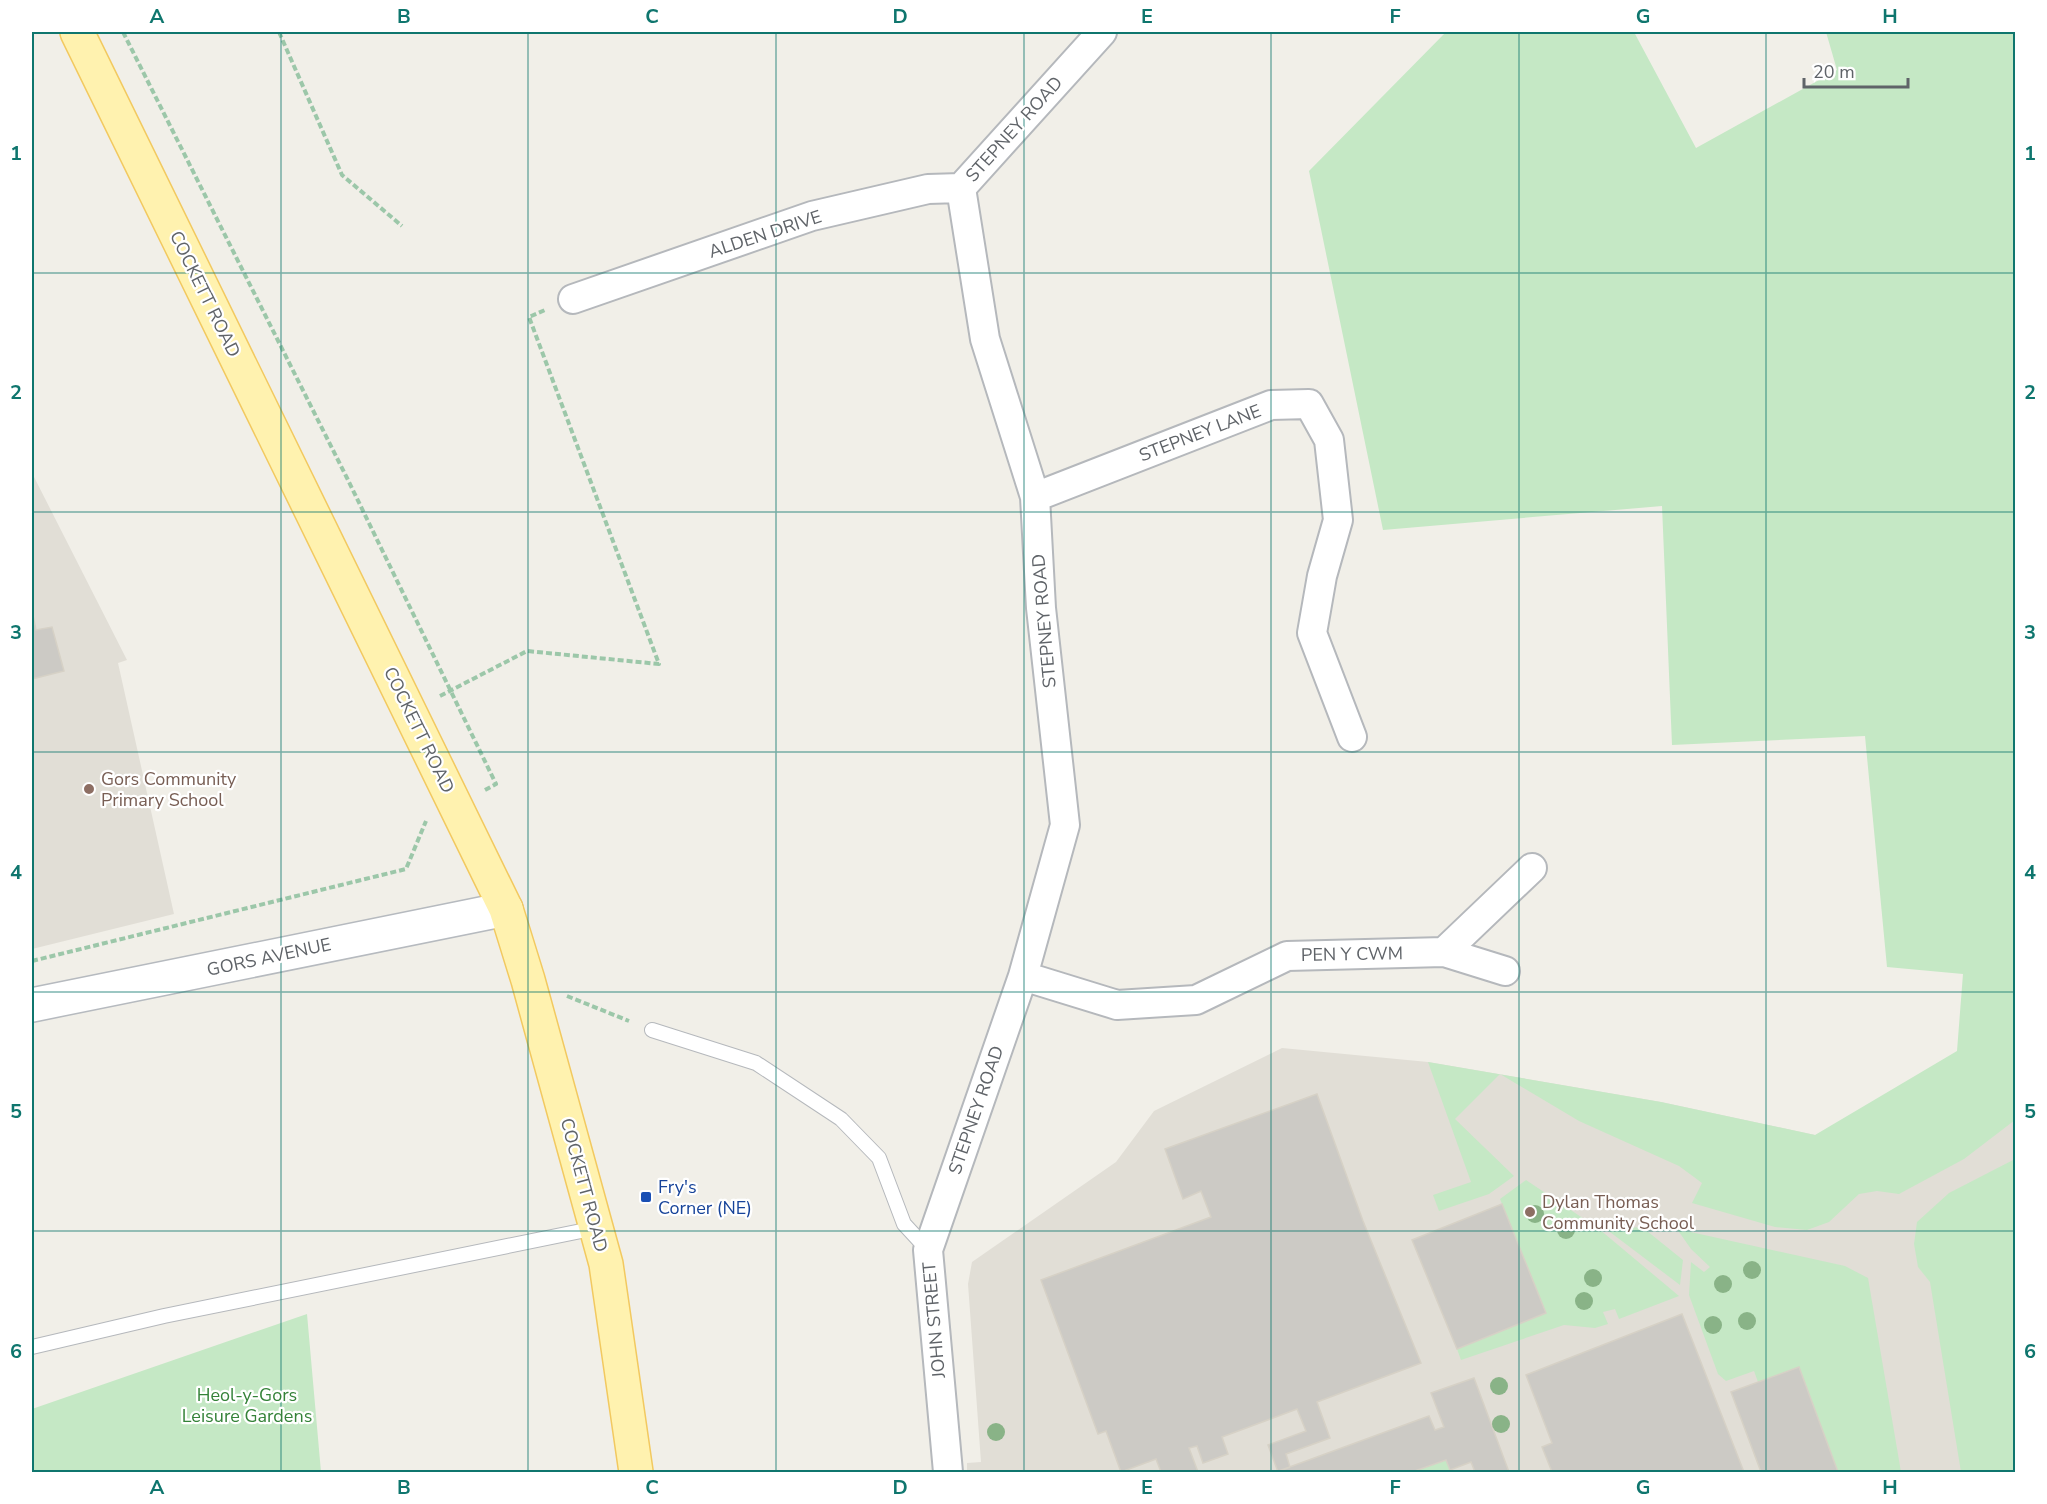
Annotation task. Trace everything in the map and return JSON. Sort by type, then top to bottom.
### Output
[{"type":"main road","name":"COCKETT ROAD","points":[[79,32],[506,909],[528,980],[606,1264],[636,1473]]},
{"type":"street","name":"STEPNEY ROAD","points":[[928,1250],[1023,976],[1065,825],[1041,608],[1035,498],[986,339],[961,188],[1102,32]]},
{"type":"street","name":"ALDEN DRIVE","points":[[573,299],[812,216],[928,189],[961,188]]},
{"type":"street","name":"STEPNEY LANE","points":[[1035,498],[1271,405],[1310,404],[1329,440],[1338,520],[1322,576],[1312,633],[1352,737]]},
{"type":"street","points":[[1444,952],[1532,868]]},
{"type":"street","name":"GORS AVENUE","points":[[32,1005],[506,909]]},
{"type":"street","name":"PEN Y CWM","points":[[1023,976],[1117,1005],[1196,1000],[1287,956],[1444,952],[1505,971]]},
{"type":"street","name":"JOHN STREET","points":[[928,1250],[948,1473]]},
{"type":"lane","name":"JOHN STREET","points":[[652,1030],[756,1063],[841,1119],[879,1158],[903,1224],[928,1250]]},
{"type":"lane","points":[[32,1347],[164,1316],[596,1228]]},
{"type":"path","points":[[279,32],[342,175],[402,226]]},
{"type":"path","points":[[410,712],[527,651],[659,664],[529,317],[573,299]]},
{"type":"path","points":[[32,961],[406,868]]},
{"type":"path","points":[[528,980],[652,1030]]},
{"type":"shaded area","name":"Gors Community Primary School","points":[[32,473],[127,660],[118,663],[174,914],[32,949]]},
{"type":"shaded area","name":"Dylan Thomas Community School","points":[[1282,1048],[1428,1062],[1661,1102],[1908,1155],[2015,1085],[2015,1472],[967,1472],[967,1463],[981,1462],[968,1284],[972,1262],[1116,1162],[1154,1111]]},
{"type":"green space","points":[[1446,32],[1634,32],[1696,148],[1837,70],[1826,32],[2015,32],[2015,1120],[1964,1159],[1899,1194],[1877,1191],[1859,1194],[1829,1222],[1807,1230],[1775,1227],[1692,1203],[1702,1183],[1679,1166],[1579,1121],[1501,1075],[1661,1102],[1815,1135],[1957,1051],[1963,974],[1887,967],[1865,736],[1672,745],[1662,506],[1383,530],[1309,171]]},
{"type":"green space","points":[[1428,1062],[1500,1074],[1455,1119],[1514,1176],[1489,1194],[1439,1211],[1433,1195],[1471,1182]]},
{"type":"green space","points":[[2015,1159],[2015,1472],[1961,1472],[1930,1282],[1918,1267],[1914,1244],[1917,1222],[1949,1193]]},
{"type":"green space","points":[[1526,1180],[1599,1229],[1679,1296],[1619,1319],[1615,1309],[1603,1312],[1608,1324],[1595,1328],[1564,1325],[1461,1360],[1457,1349],[1546,1313],[1500,1199]]},
{"type":"green space","points":[[1642,1227],[1683,1260],[1680,1285],[1606,1229]]},
{"type":"green space","points":[[1677,1229],[1845,1266],[1868,1278],[1901,1472],[1838,1472],[1799,1367],[1758,1382],[1754,1371],[1726,1381],[1718,1374],[1689,1295],[1691,1262],[1704,1272],[1710,1267],[1691,1249]]},
{"type":"green space","name":"Heol-y-Gors Leisure Gardens","points":[[307,1314],[321,1472],[32,1472],[32,1409]]},
{"type":"green space","points":[[1446,1460],[1450,1470],[1412,1472]]},
{"type":"building","points":[[32,611],[36,630],[52,627],[64,671],[32,679]]},
{"type":"building","points":[[1317,1094],[1363,1221],[1421,1363],[1317,1402],[1330,1438],[1286,1454],[1290,1467],[1278,1472],[1268,1445],[1306,1431],[1297,1409],[1222,1437],[1228,1454],[1203,1463],[1197,1446],[1189,1448],[1198,1472],[1161,1472],[1156,1459],[1121,1472],[1106,1431],[1098,1434],[1041,1280],[1211,1217],[1201,1191],[1183,1199],[1165,1149]]},
{"type":"building","points":[[1502,1204],[1546,1313],[1457,1349],[1412,1240]]},
{"type":"building","points":[[1682,1314],[1744,1472],[1552,1472],[1542,1447],[1552,1443],[1526,1375]]},
{"type":"building","points":[[1799,1367],[1838,1472],[1761,1472],[1731,1392]]},
{"type":"building","points":[[1474,1378],[1509,1472],[1475,1472],[1471,1462],[1450,1470],[1446,1460],[1412,1472],[1276,1472],[1429,1416],[1435,1430],[1444,1427],[1431,1393]]},
{"type":"place","name":"Gors Community Primary School","points":[[89,789]]},
{"type":"place","name":"Fry's Corner (NE)","points":[[646,1197]]},
{"type":"place","name":"Dylan Thomas Community School","points":[[1530,1212]]}]
